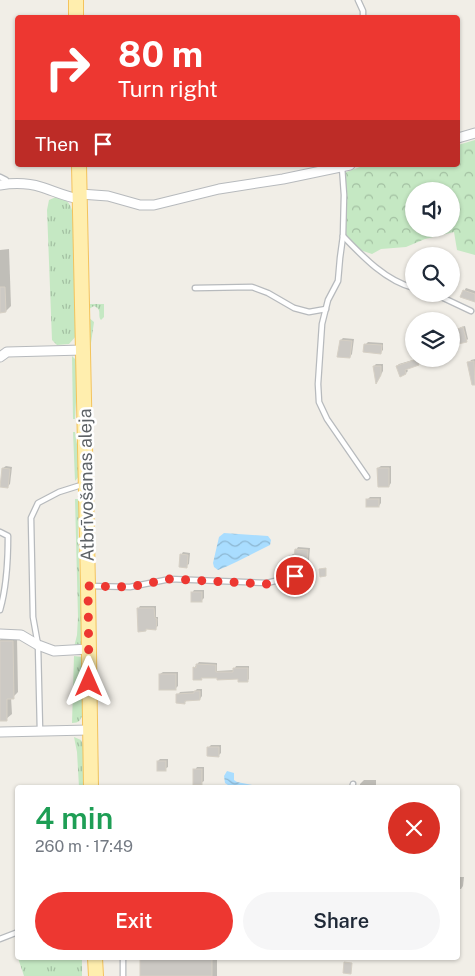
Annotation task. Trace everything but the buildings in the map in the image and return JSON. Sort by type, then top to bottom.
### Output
[{"type":"main road","points":[[76,0],[76,15]]},
{"type":"main road","name":"Atbrīvošanas aleja","points":[[79,167],[91,785]]},
{"type":"main road","points":[[95,960],[96,976]]},
{"type":"street","points":[[460,137],[475,133]]},
{"type":"street","points":[[2,182],[39,186],[60,194],[108,196],[140,205],[154,206],[213,190],[284,179],[341,167]]},
{"type":"street","points":[[0,357],[7,352],[82,350]]},
{"type":"street","points":[[0,634],[21,635],[38,645],[54,651],[89,649]]},
{"type":"street","points":[[0,732],[89,730]]},
{"type":"lane","points":[[358,0],[363,15]]},
{"type":"lane","points":[[346,167],[343,236],[338,281],[328,300],[322,324],[318,384],[319,402],[326,419],[367,477]]},
{"type":"lane","points":[[343,236],[384,274],[405,286]]},
{"type":"lane","points":[[195,288],[252,287],[268,293],[294,308],[309,312],[326,310]]},
{"type":"lane","points":[[452,302],[471,311]]},
{"type":"lane","points":[[40,731],[38,645],[33,617],[31,518],[38,503],[59,492],[86,485]]},
{"type":"lane","points":[[0,532],[8,536],[8,553],[7,577],[0,610]]},
{"type":"lane","points":[[88,586],[130,587],[170,579],[267,584],[295,576]]},
{"type":"lane","points":[[0,939],[15,933]]},
{"type":"lane","points":[[123,960],[123,976]]},
{"type":"green space","points":[[475,140],[475,255],[460,251],[460,247],[456,247],[455,237],[460,237],[460,182],[405,182],[405,237],[433,237],[406,247],[381,249],[372,254],[360,250],[343,234],[344,173],[360,167],[460,167],[460,144]]},
{"type":"green space","points":[[56,197],[69,204],[74,218],[77,335],[69,344],[57,345],[52,340],[47,210],[49,200]]},
{"type":"green space","points":[[88,304],[104,304],[104,317],[101,320],[98,309],[94,306],[89,309],[88,315]]},
{"type":"green space","points":[[88,317],[94,322],[91,343],[91,366],[89,364]]},
{"type":"green space","points":[[72,356],[76,360],[78,367],[75,419],[73,419]]},
{"type":"green space","points":[[73,432],[75,432],[80,456],[80,475],[75,481]]},
{"type":"green space","points":[[75,499],[81,499],[78,530],[80,590],[84,614],[83,643],[74,647],[78,617]]},
{"type":"green space","points":[[95,588],[99,785],[97,785],[93,589]]},
{"type":"green space","points":[[74,656],[82,657],[83,713],[79,721],[72,723]]},
{"type":"green space","points":[[74,737],[81,740],[83,745],[83,785],[79,785]]},
{"type":"green space","points":[[19,960],[82,960],[82,976],[24,976]]},
{"type":"water","points":[[224,533],[268,536],[271,540],[270,545],[218,570],[214,567],[213,563],[219,537]]},
{"type":"water","points":[[227,771],[234,773],[234,780],[237,782],[252,785],[228,785],[225,783],[224,776]]},
{"type":"route","points":[[89,682],[88,586],[130,587],[170,579],[267,584],[295,576]]}]
